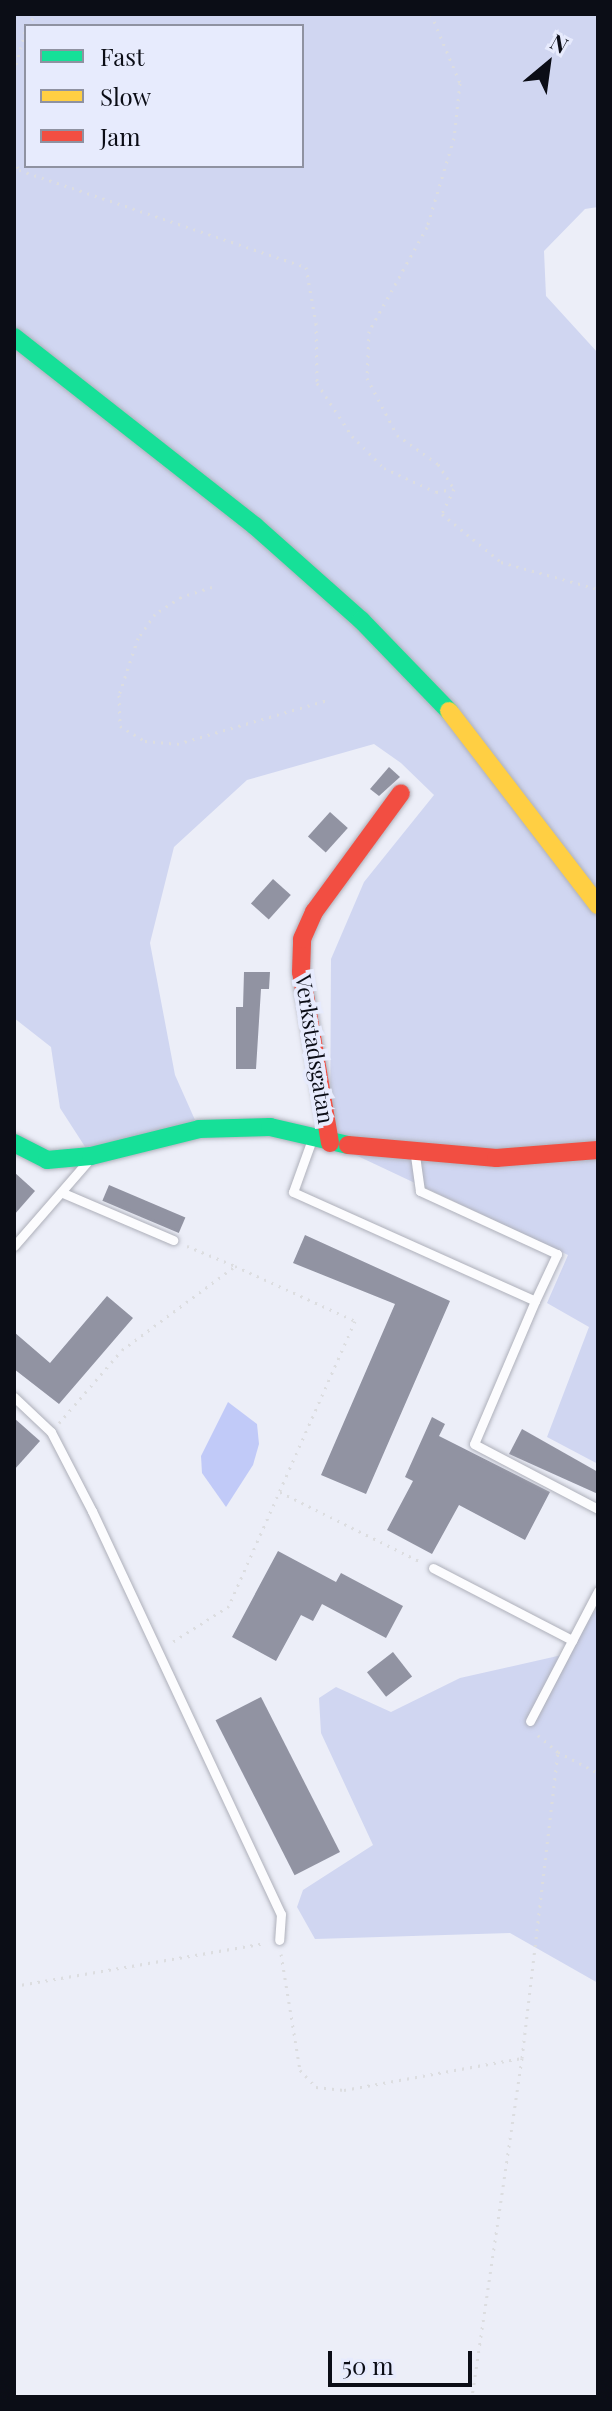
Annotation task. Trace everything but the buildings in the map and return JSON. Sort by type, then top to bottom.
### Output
[{"type":"main road","points":[[14,337],[255,526],[361,620],[462,725],[598,905]]},
{"type":"main road","points":[[307,545],[467,702]]},
{"type":"main road","name":"Verkstadsgatan","points":[[321,1141],[301,972],[302,939],[314,912],[401,793]]},
{"type":"main road","name":"Verkstadsgatan","points":[[14,1143],[47,1160],[91,1156],[199,1129],[270,1127],[321,1141],[496,1158],[598,1150]]},
{"type":"lane","points":[[321,1141],[293,1192],[535,1301]]},
{"type":"lane","points":[[415,1152],[420,1191],[557,1254],[474,1444],[598,1509]]},
{"type":"lane","points":[[14,1246],[63,1193],[91,1156]]},
{"type":"lane","points":[[63,1193],[173,1240]]},
{"type":"lane","points":[[14,1397],[51,1432],[281,1914],[279,1940]]},
{"type":"lane","points":[[433,1568],[572,1640]]},
{"type":"lane","points":[[530,1721],[598,1591]]},
{"type":"path","points":[[431,14],[460,83],[454,138],[427,227],[369,331],[367,378],[397,435],[438,464],[454,489]]},
{"type":"path","points":[[14,72],[24,37]]},
{"type":"path","points":[[14,159],[19,170],[306,267],[316,323],[317,383],[343,422],[384,468],[436,492],[454,489]]},
{"type":"path","points":[[454,489],[442,514],[501,562],[598,589]]},
{"type":"path","points":[[212,587],[181,597],[155,614],[138,638],[119,695],[120,726],[145,741],[177,744],[327,700]]},
{"type":"path","points":[[157,1650],[207,1624],[229,1606],[355,1321],[173,1240]]},
{"type":"path","points":[[51,1432],[122,1350],[235,1266]]},
{"type":"path","points":[[280,1492],[433,1568]]},
{"type":"path","points":[[530,1721],[536,1737],[598,1773]]},
{"type":"path","points":[[472,2397],[522,2058],[558,1752]]},
{"type":"path","points":[[14,1986],[279,1940],[294,2049],[300,2070],[316,2087],[344,2090],[522,2058]]},
{"type":"shaded area","points":[[14,14],[598,14],[598,207],[585,209],[544,251],[546,296],[598,353],[598,1464],[547,1437],[589,1327],[547,1303],[568,1255],[330,1143],[331,959],[364,882],[434,795],[401,763],[374,744],[247,780],[174,847],[150,943],[175,1075],[199,1129],[91,1156],[60,1108],[51,1047],[14,1018]]},
{"type":"shaded area","points":[[598,1607],[598,1983],[510,1933],[315,1939],[297,1907],[303,1890],[373,1845],[321,1733],[319,1698],[336,1687],[391,1712],[460,1678],[562,1655]]},
{"type":"water","points":[[228,1402],[257,1424],[259,1444],[253,1465],[226,1507],[202,1473],[201,1456]]},
{"type":"traffic: fast","points":[[14,337],[255,526],[361,620],[449,711]]},
{"type":"traffic: fast","points":[[14,1143],[47,1160],[91,1156],[199,1129],[270,1127],[348,1145]]},
{"type":"traffic: slow","points":[[449,711],[598,905]]},
{"type":"traffic: jam","points":[[330,1143],[301,972],[302,939],[314,912],[401,793]]},
{"type":"traffic: jam","points":[[348,1145],[496,1158],[598,1150]]}]
